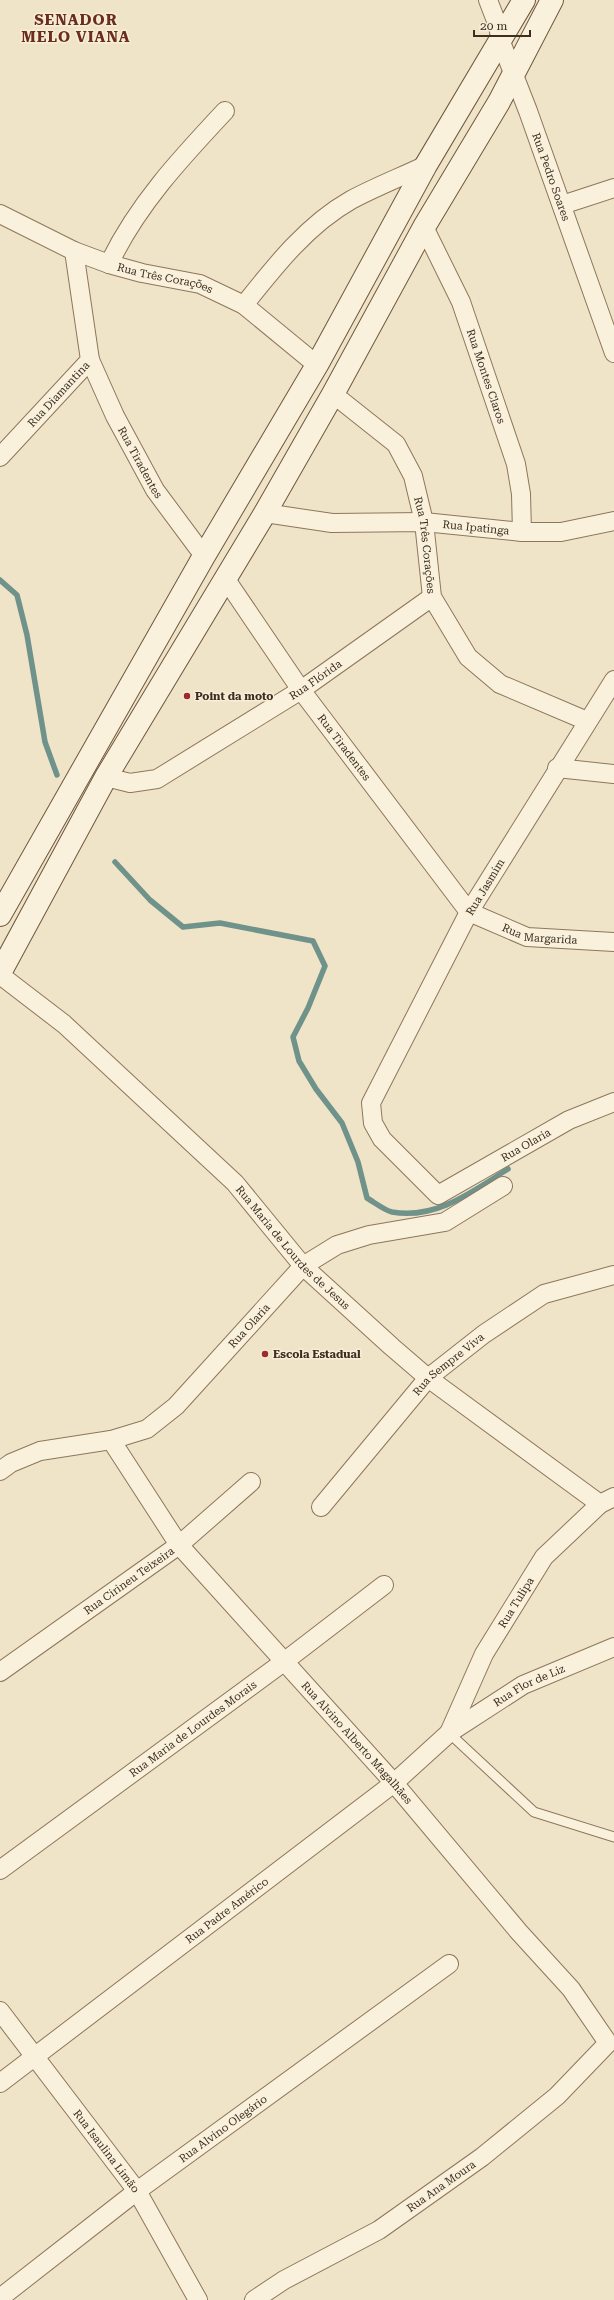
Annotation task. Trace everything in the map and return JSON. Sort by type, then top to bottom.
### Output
[{"type":"main road","points":[[0,915],[204,556],[317,365],[426,165],[501,42],[524,0]]},
{"type":"main road","points":[[0,974],[106,777],[265,513],[334,394],[424,227],[499,102],[512,73],[552,0]]},
{"type":"street","name":"Rua Pedro Soares","points":[[488,0],[498,26],[501,42],[512,73],[528,110],[562,205],[606,307],[614,353]]},
{"type":"street","points":[[109,264],[122,237],[144,203],[180,159],[225,111]]},
{"type":"street","points":[[244,305],[271,270],[312,228],[350,201],[426,165]]},
{"type":"street","points":[[562,205],[614,188]]},
{"type":"street","name":"Rua Três Corações","points":[[0,214],[74,251],[109,264],[142,273],[200,284],[244,305],[317,365]]},
{"type":"street","name":"Rua Montes Claros","points":[[424,227],[461,302],[516,464],[521,494],[522,532]]},
{"type":"street","name":"Rua Diamantina","points":[[0,457],[90,360],[74,251]]},
{"type":"street","name":"Rua Tiradentes","points":[[90,360],[114,416],[155,490],[204,556]]},
{"type":"street","name":"Rua Três Corações","points":[[334,394],[396,444],[413,476],[424,522],[432,597],[468,657],[500,684],[587,721]]},
{"type":"street","name":"Rua Ipatinga","points":[[265,513],[332,523],[424,522],[522,532],[561,532],[614,521]]},
{"type":"street","name":"Rua Tiradentes","points":[[225,578],[300,690],[469,912]]},
{"type":"street","name":"Rua Flórida","points":[[106,777],[130,783],[157,780],[300,690],[432,597]]},
{"type":"street","name":"Rua Jasmim","points":[[371,1103],[469,912],[557,768],[614,680]]},
{"type":"street","points":[[557,768],[614,774]]},
{"type":"street","name":"Rua Margarida","points":[[469,912],[527,937],[614,942]]},
{"type":"street","name":"Rua Maria de Lourdes de Jesus","points":[[0,974],[64,1024],[236,1183],[303,1266],[428,1378],[607,1500]]},
{"type":"street","name":"Rua Olaria","points":[[371,1103],[373,1123],[382,1139],[438,1195],[569,1120],[614,1102]]},
{"type":"street","name":"Rua Olaria","points":[[0,1471],[12,1463],[40,1451],[111,1440],[147,1429],[176,1406],[303,1266],[337,1245],[382,1232],[445,1222],[503,1186]]},
{"type":"street","name":"Rua Sempre Viva","points":[[321,1507],[428,1378],[484,1334],[544,1294],[614,1275]]},
{"type":"street","name":"Rua Alvino Alberto Magalhães","points":[[111,1440],[178,1544],[394,1783],[519,1932],[571,1989],[608,2043]]},
{"type":"street","name":"Rua Cirineu Teixeira","points":[[0,1672],[178,1544],[251,1482]]},
{"type":"street","name":"Rua Tulipa","points":[[450,1733],[484,1654],[544,1557],[607,1500]]},
{"type":"street","name":"Rua Maria de Lourdes Morais","points":[[0,1870],[285,1661],[384,1584]]},
{"type":"street","name":"Rua Flor de Liz","points":[[450,1733],[524,1685],[614,1647]]},
{"type":"street","name":"Rua Padre Américo","points":[[0,2083],[394,1783],[450,1733]]},
{"type":"street","name":"Rua Alvino Olegário","points":[[0,2298],[137,2191],[449,1964]]},
{"type":"street","name":"Rua Isaulina Limão","points":[[0,2011],[137,2191],[198,2300]]},
{"type":"street","name":"Rua Ana Moura","points":[[254,2300],[284,2280],[379,2230],[482,2157],[557,2096],[608,2043]]},
{"type":"lane","points":[[450,1733],[534,1812],[614,1837]]},
{"type":"waterway","points":[[0,580],[17,595],[27,635],[45,742],[57,775]]},
{"type":"waterway","points":[[115,862],[150,900],[183,927],[220,923],[313,941],[325,966],[308,1008],[293,1037],[299,1061],[316,1089],[342,1123],[358,1162],[367,1198],[382,1208],[392,1212],[424,1212],[453,1202],[508,1169]]},
{"type":"place","name":"Point da moto","points":[[187,696]]},
{"type":"place","name":"Escola Estadual","points":[[265,1354]]},
{"type":"district","name":"SENADOR MELO VIANA","points":[[76,28]]}]
